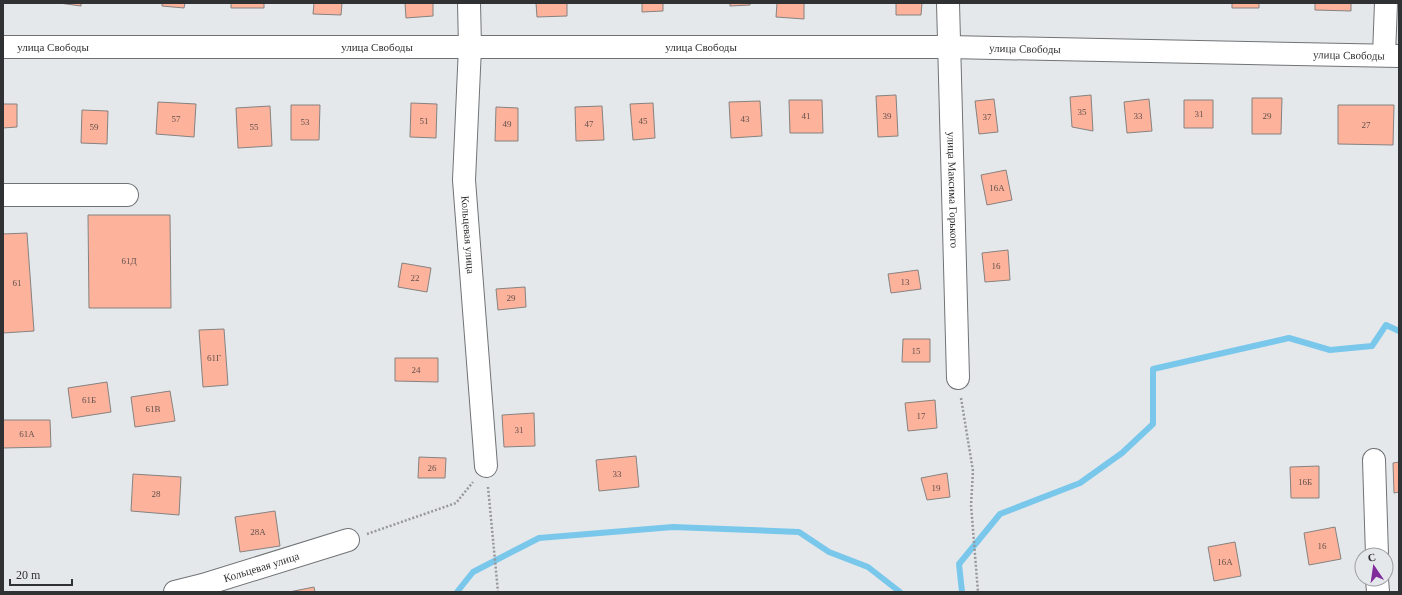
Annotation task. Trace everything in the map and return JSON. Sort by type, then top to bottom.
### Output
[{"type":"street","name":"Кольцевая улица","points":[[469,3],[470,46],[464,180],[486,466]]},
{"type":"street","name":"улица Максима Горького","points":[[948,3],[958,378]]},
{"type":"street","points":[[1386,3],[1391,56]]},
{"type":"street","name":"улица Свободы","points":[[3,47],[948,47],[1391,56]]},
{"type":"street","points":[[3,195],[127,195]]},
{"type":"street","points":[[1374,460],[1377,547]]},
{"type":"street","name":"Кольцевая улица","points":[[174,592],[203,585],[348,540]]},
{"type":"path","points":[[958,378],[973,471],[971,505],[978,592]]},
{"type":"path","points":[[486,466],[498,592]]},
{"type":"path","points":[[348,540],[456,503],[486,466]]},
{"type":"building","points":[[59,3],[81,3],[81,6]]},
{"type":"building","points":[[162,3],[185,3],[184,8],[162,6]]},
{"type":"building","points":[[231,3],[264,3],[264,8],[231,8]]},
{"type":"building","points":[[314,3],[342,3],[341,15],[313,14]]},
{"type":"building","points":[[405,3],[433,3],[433,16],[406,18]]},
{"type":"building","points":[[536,3],[567,3],[567,16],[537,17]]},
{"type":"building","points":[[642,3],[663,3],[663,11],[642,12]]},
{"type":"building","points":[[730,3],[750,3],[750,5],[730,6]]},
{"type":"building","points":[[777,3],[804,3],[804,19],[776,17]]},
{"type":"building","points":[[896,3],[922,3],[921,15],[896,15]]},
{"type":"building","points":[[1232,3],[1259,3],[1259,8],[1232,8]]},
{"type":"building","points":[[1315,3],[1351,3],[1351,11],[1315,10]]},
{"type":"building","points":[[896,95],[898,136],[878,137],[876,96]]},
{"type":"building","points":[[1091,95],[1093,131],[1072,127],[1070,97]]},
{"type":"building","points":[[1252,98],[1282,98],[1281,134],[1252,134]]},
{"type":"building","points":[[994,99],[998,132],[979,134],[975,101]]},
{"type":"building","points":[[1149,99],[1152,131],[1127,133],[1124,102]]},
{"type":"building","points":[[789,100],[822,100],[823,133],[790,133]]},
{"type":"building","points":[[1184,100],[1213,100],[1213,128],[1184,128]]},
{"type":"building","points":[[760,101],[762,136],[731,138],[729,102]]},
{"type":"building","points":[[158,102],[196,104],[194,137],[156,134]]},
{"type":"building","points":[[411,103],[437,104],[436,138],[410,137]]},
{"type":"building","points":[[653,103],[655,138],[633,140],[630,104]]},
{"type":"building","points":[[3,104],[17,104],[17,127],[3,128]]},
{"type":"building","points":[[291,105],[320,105],[319,140],[291,140]]},
{"type":"building","points":[[1338,105],[1394,105],[1393,145],[1338,144]]},
{"type":"building","points":[[270,106],[272,146],[238,148],[236,108]]},
{"type":"building","points":[[602,106],[604,140],[576,141],[575,107]]},
{"type":"building","points":[[496,107],[518,108],[518,141],[495,141]]},
{"type":"building","points":[[82,110],[108,111],[107,144],[81,143]]},
{"type":"building","points":[[1006,170],[1012,200],[987,205],[981,175]]},
{"type":"building","points":[[88,215],[170,215],[171,308],[89,308]]},
{"type":"building","points":[[27,233],[34,331],[3,333],[3,234]]},
{"type":"building","points":[[1008,250],[1010,280],[985,282],[982,253]]},
{"type":"building","points":[[402,263],[431,268],[427,292],[398,287]]},
{"type":"building","points":[[918,270],[921,289],[891,293],[888,274]]},
{"type":"building","points":[[525,287],[526,307],[498,310],[496,289]]},
{"type":"building","points":[[224,329],[228,385],[203,387],[199,330]]},
{"type":"building","points":[[903,339],[930,339],[930,362],[902,362]]},
{"type":"building","points":[[395,358],[438,358],[438,382],[395,381]]},
{"type":"building","points":[[107,382],[111,412],[72,418],[68,388]]},
{"type":"building","points":[[170,391],[175,421],[135,427],[131,397]]},
{"type":"building","points":[[935,400],[937,428],[908,431],[905,403]]},
{"type":"building","points":[[534,413],[535,446],[504,447],[502,415]]},
{"type":"building","points":[[3,420],[50,420],[51,447],[3,448]]},
{"type":"building","points":[[636,456],[639,487],[599,491],[596,460]]},
{"type":"building","points":[[419,457],[446,458],[445,478],[418,478]]},
{"type":"building","points":[[1399,462],[1399,492],[1394,493],[1393,463]]},
{"type":"building","points":[[1319,466],[1319,498],[1291,498],[1290,467]]},
{"type":"building","points":[[947,473],[950,497],[927,500],[921,478]]},
{"type":"building","points":[[133,474],[181,477],[179,515],[131,511]]},
{"type":"building","points":[[275,511],[280,546],[240,552],[235,517]]},
{"type":"building","points":[[1335,527],[1341,559],[1309,565],[1304,533]]},
{"type":"building","points":[[1235,542],[1241,576],[1214,581],[1208,547]]},
{"type":"building","points":[[314,587],[315,592],[289,592]]},
{"type":"waterway","points":[[962,592],[959,564],[1000,514],[1080,483],[1122,453],[1153,424],[1153,369],[1289,338],[1330,350],[1372,346],[1386,325],[1399,331]]},
{"type":"waterway","points":[[457,592],[473,572],[539,538],[673,527],[799,532],[829,552],[868,567],[900,592]]}]
